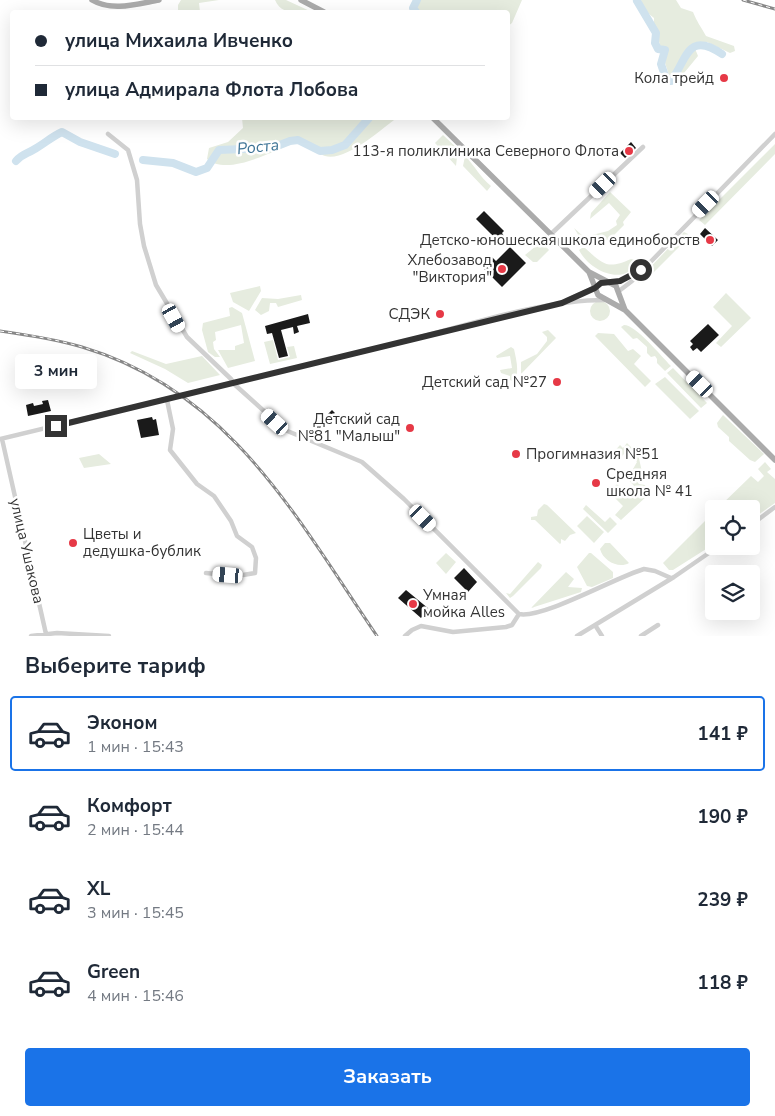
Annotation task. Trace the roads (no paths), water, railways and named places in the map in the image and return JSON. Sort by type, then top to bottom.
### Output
[{"type":"main road","points":[[92,0],[114,6],[130,6],[159,0]]},
{"type":"main road","points":[[301,0],[320,10]]},
{"type":"main road","points":[[435,120],[589,272],[616,286],[625,310]]},
{"type":"main road","points":[[589,272],[598,295],[625,310],[775,460]]},
{"type":"main road","points":[[596,288],[607,282]]},
{"type":"main road","points":[[607,300],[614,300],[618,293]]},
{"type":"street","points":[[108,134],[128,150],[136,180],[139,219],[144,246],[156,285],[180,330],[234,384],[285,430],[362,462],[404,500],[519,614],[529,614],[562,603],[644,569],[655,571],[671,578]]},
{"type":"street","points":[[618,293],[632,281],[775,134]]},
{"type":"street","points":[[551,234],[644,147]]},
{"type":"street","points":[[607,282],[620,281],[641,270]]},
{"type":"street","points":[[1,439],[562,303],[596,288]]},
{"type":"street","points":[[562,303],[607,300]]},
{"type":"street","points":[[167,400],[173,429],[170,450],[197,484],[214,496],[232,521],[237,536],[252,547],[256,558],[255,573],[237,576],[206,573]]},
{"type":"street","name":"улица Ушакова","points":[[1,439],[46,634]]},
{"type":"street","points":[[760,518],[775,507]]},
{"type":"street","points":[[577,636],[706,555]]},
{"type":"street","points":[[406,636],[412,630],[421,626],[453,632],[506,627],[512,625],[519,614]]},
{"type":"street","points":[[595,625],[602,636]]},
{"type":"street","points":[[641,636],[658,625]]},
{"type":"street","points":[[31,636],[46,634],[109,636]]},
{"type":"waterway","name":"Роста","points":[[414,10],[413,8],[417,0]]},
{"type":"waterway","name":"Роста","points":[[637,1],[656,33],[655,43],[658,49],[665,50],[661,64],[666,79],[671,81],[689,51],[695,46],[710,47],[722,54]]},
{"type":"waterway","name":"Роста","points":[[143,160],[173,163],[196,172],[207,168],[219,150],[272,148],[298,140],[320,151],[332,150],[345,145],[367,120]]},
{"type":"waterway","name":"Роста","points":[[16,161],[22,155],[62,132],[80,142],[115,154]]},
{"type":"railway","points":[[743,0],[775,9]]},
{"type":"railway","points":[[0,331],[52,339],[82,347],[134,367],[179,394],[219,426],[255,463],[287,504],[377,636]]},
{"type":"place","name":"Кола трейд","points":[[724,78]]},
{"type":"place","name":"113-я поликлиника Северного Флота","points":[[629,151]]},
{"type":"place","name":"Детско-юношеская школа единоборств","points":[[710,240]]},
{"type":"place","name":"Хлебозавод \"Виктория\"","points":[[502,269]]},
{"type":"place","name":"СДЭК","points":[[440,314]]},
{"type":"place","name":"Детский сад №27","points":[[557,382]]},
{"type":"place","name":"Детский сад №81 \"Малыш\"","points":[[410,428]]},
{"type":"place","name":"Прогимназия №51","points":[[516,454]]},
{"type":"place","name":"Средняя школа № 41","points":[[596,483]]},
{"type":"place","name":"Цветы и дедушка-бублик","points":[[73,543]]},
{"type":"place","name":"Умная мойка Alles","points":[[413,604]]}]
